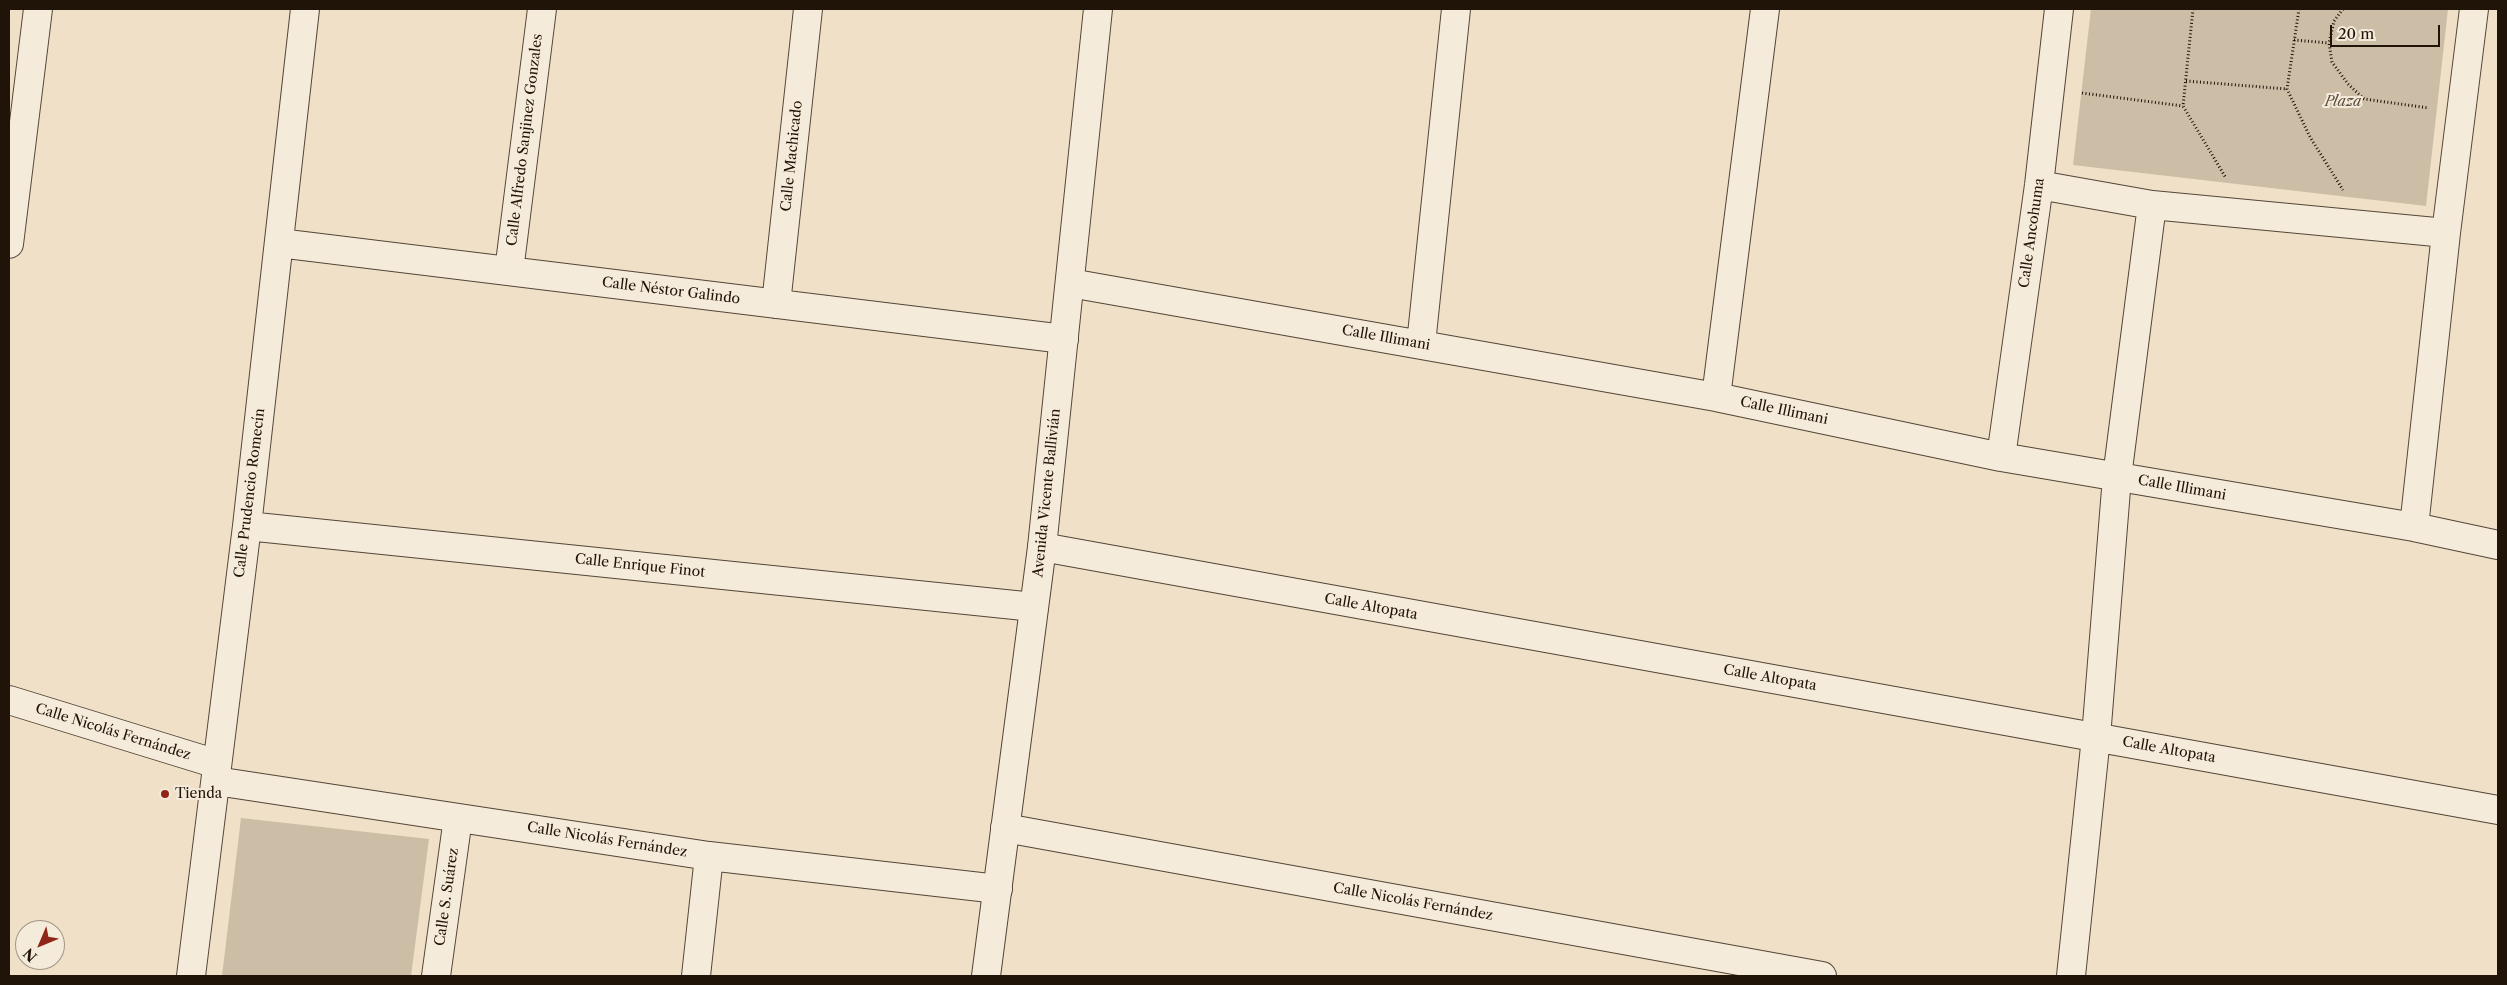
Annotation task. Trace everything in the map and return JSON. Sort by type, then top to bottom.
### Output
[{"type":"street","points":[[9,244],[38,9]]},
{"type":"street","name":"Calle Prudencio Romecín","points":[[191,976],[247,526],[305,9]]},
{"type":"street","name":"Calle Alfredo Sanjinez Gonzales","points":[[508,271],[542,9]]},
{"type":"street","name":"Calle Machicado","points":[[776,304],[808,9]]},
{"type":"street","name":"Avenida Vicente Ballivián","points":[[986,976],[1042,547],[1098,9]]},
{"type":"street","points":[[1421,344],[1456,9]]},
{"type":"street","points":[[1716,397],[1765,9]]},
{"type":"street","name":"Calle Ancohuma","points":[[2001,456],[2039,185],[2059,9]]},
{"type":"street","points":[[2414,527],[2446,233],[2474,9]]},
{"type":"street","points":[[2039,185],[2152,205],[2446,233]]},
{"type":"street","points":[[2072,976],[2096,736],[2117,477],[2152,205]]},
{"type":"street","name":"Calle Néstor Galindo","points":[[279,243],[1064,339]]},
{"type":"street","name":"Calle Illimani","points":[[1070,283],[1716,397],[2001,456],[2414,527],[2498,544]]},
{"type":"street","name":"Calle Enrique Finot","points":[[247,526],[1034,607]]},
{"type":"street","name":"Calle Altopata","points":[[1042,547],[2498,810]]},
{"type":"street","name":"Calle Nicolás Fernández","points":[[9,700],[217,773],[458,818],[709,856],[998,888]]},
{"type":"street","name":"Calle S. Suárez","points":[[436,976],[458,818]]},
{"type":"street","name":"Calle Nicolás Fernández","points":[[1004,828],[1822,976]]},
{"type":"street","points":[[696,976],[709,856]]},
{"type":"path","points":[[2193,9],[2183,106],[2228,183]]},
{"type":"path","points":[[2299,9],[2287,88],[2310,137],[2347,197]]},
{"type":"path","points":[[2344,9],[2334,21],[2329,43],[2332,62],[2348,84],[2364,98],[2437,109]]},
{"type":"path","points":[[2294,40],[2329,43]]},
{"type":"path","points":[[2186,81],[2287,88]]},
{"type":"path","points":[[2081,93],[2183,106]]},
{"type":"green space","name":"Plaza","points":[[2091,9],[2448,9],[2426,206],[2073,165]]},
{"type":"green space","points":[[241,818],[429,839],[411,976],[222,976]]},
{"type":"place","name":"Tienda","points":[[165,794]]}]
